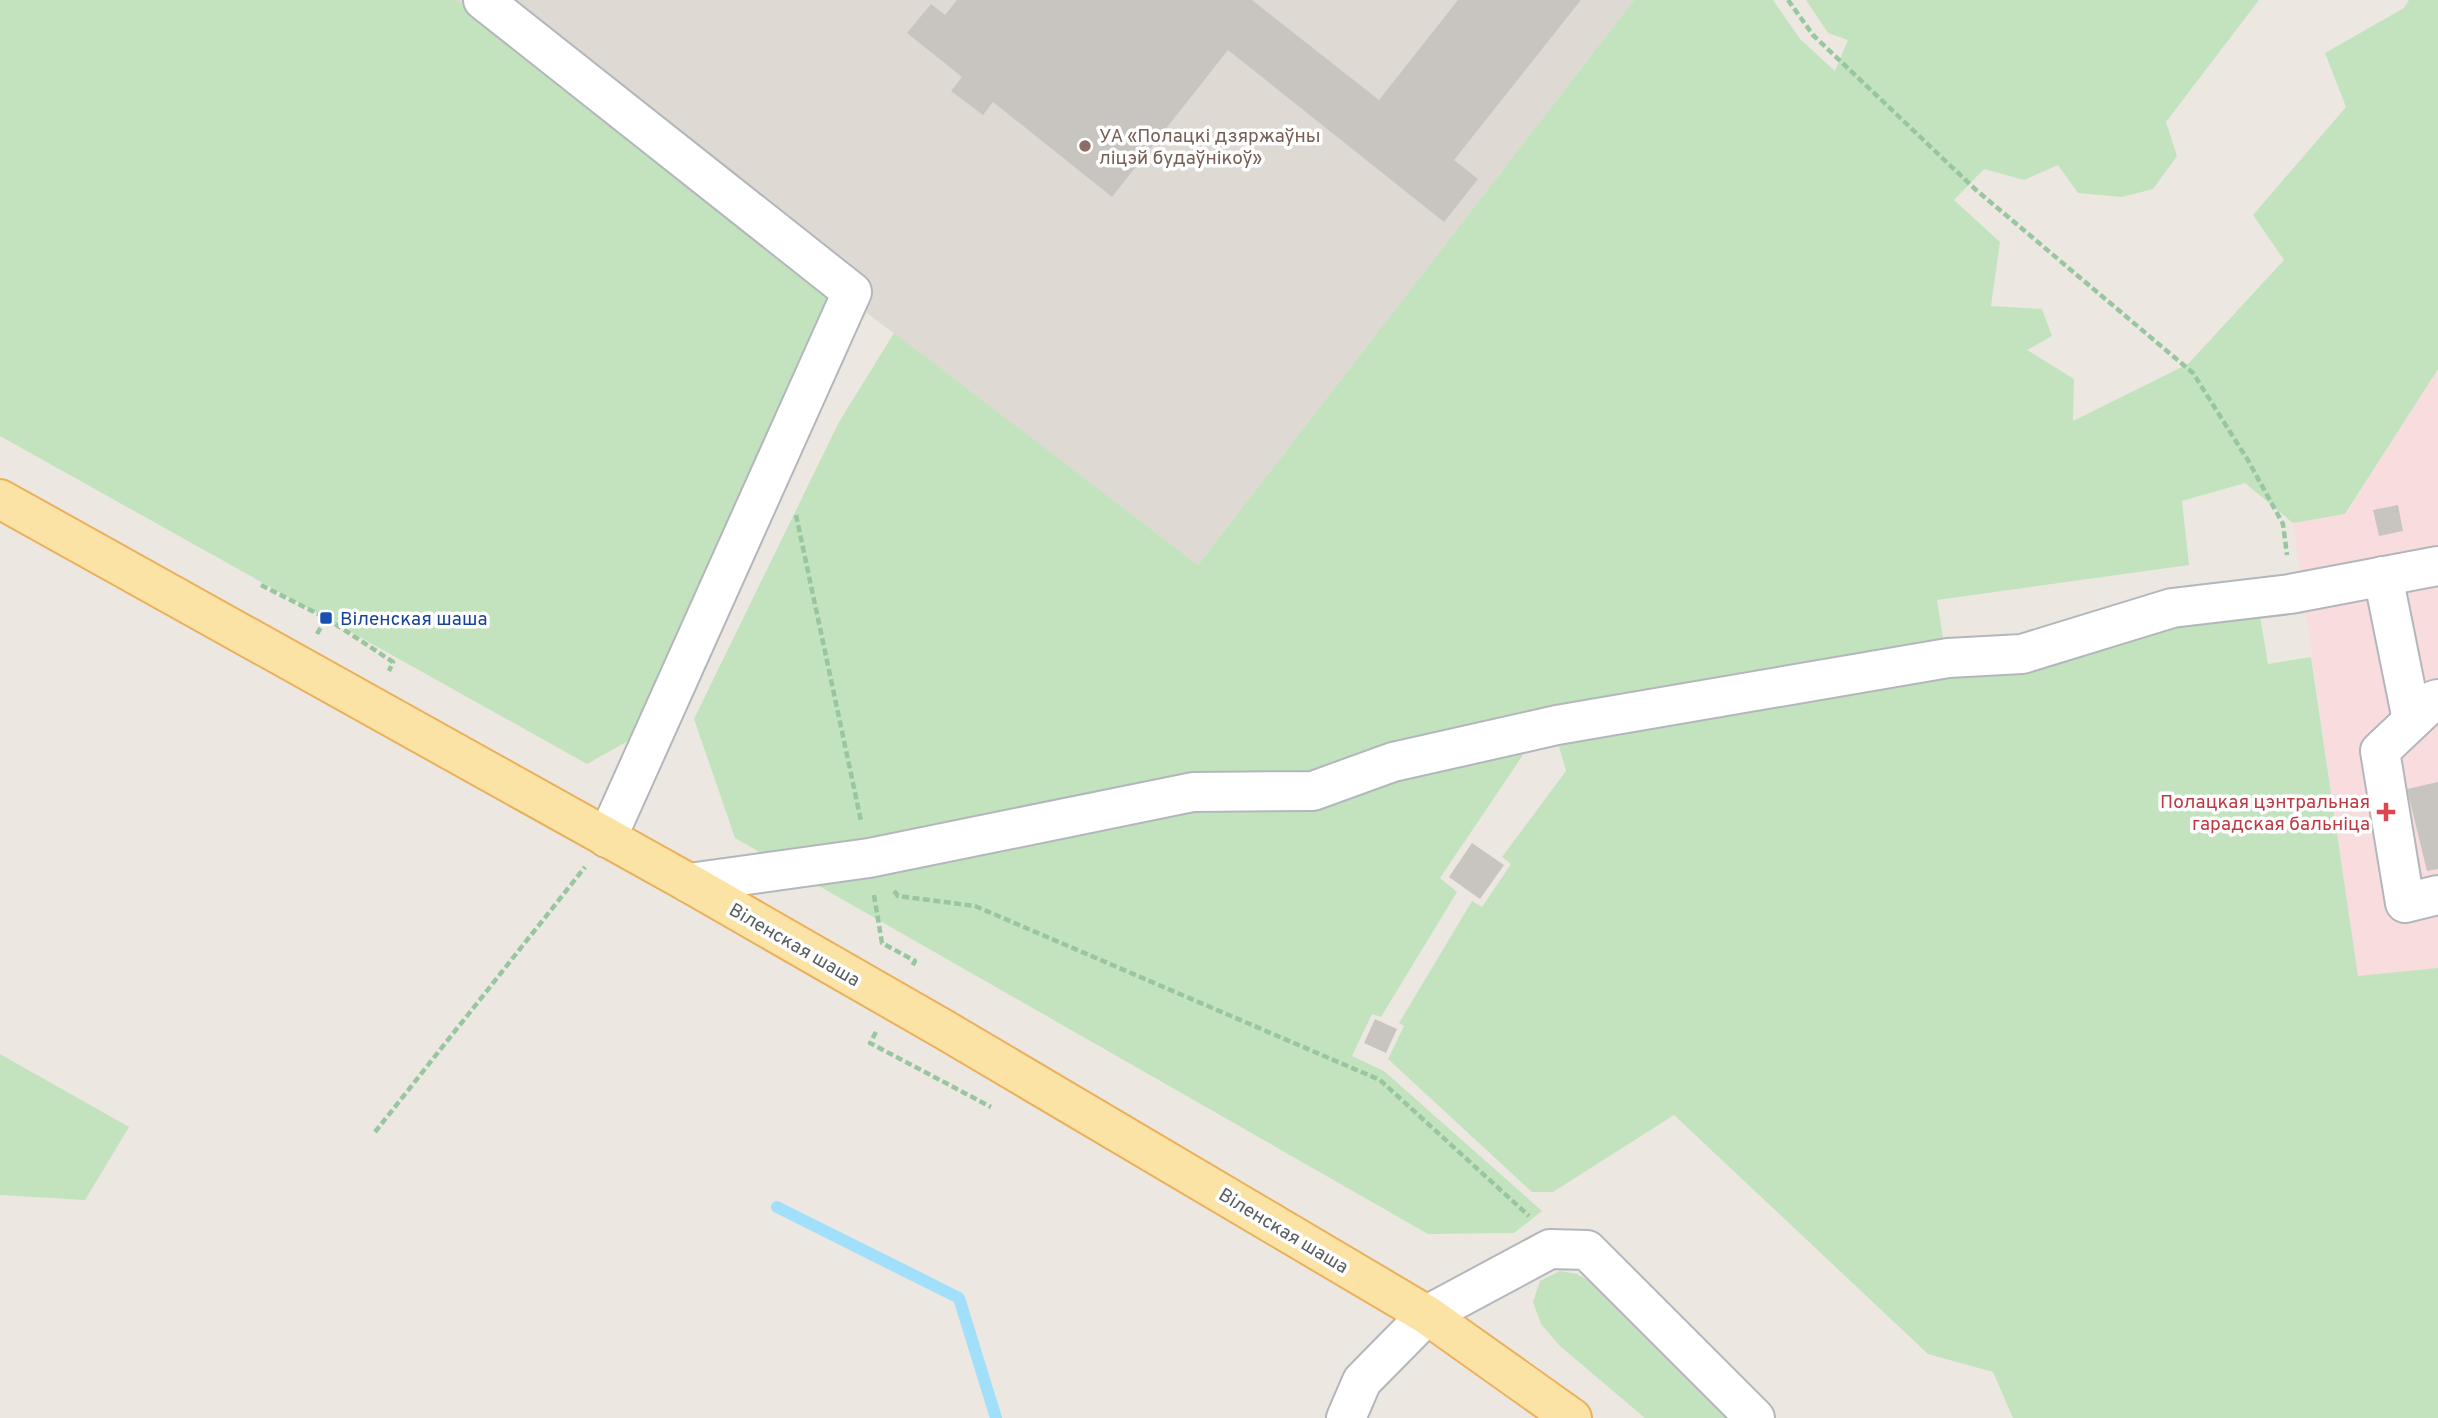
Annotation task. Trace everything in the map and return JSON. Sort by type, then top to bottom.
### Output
[{"type":"main road","name":"Віленская шаша","points":[[0,499],[689,883],[945,1030],[1427,1315],[1572,1418]]},
{"type":"lane","points":[[483,0],[852,292],[607,838]]},
{"type":"lane","points":[[689,883],[869,858],[1193,792],[1313,791],[1393,762],[1557,725],[1948,658],[2022,654],[2172,608],[2291,594],[2438,566]]},
{"type":"lane","points":[[2384,576],[2425,710],[2380,751],[2405,903],[2438,895]]},
{"type":"lane","points":[[1346,1418],[1362,1381],[1427,1315],[1550,1249],[1587,1250],[1755,1418]]},
{"type":"path","points":[[1788,0],[1813,35],[1975,189],[2193,373],[2249,462],[2283,524],[2291,594]]},
{"type":"path","points":[[374,1132],[607,838]]},
{"type":"path","points":[[869,858],[898,896],[975,906],[1380,1080],[1527,1214],[1550,1249]]},
{"type":"shaded area","name":"УА «Полацкі дзяржаўны ліцэй будаўнікоў»","points":[[456,0],[1634,0],[1198,565]]},
{"type":"shaded area","name":"Полацкая цэнтральная гарадская бальніца","points":[[2438,369],[2438,968],[2358,977],[2293,523],[2346,514]]},
{"type":"green space","points":[[0,0],[456,0],[841,292],[628,741],[587,764],[0,436]]},
{"type":"green space","points":[[1634,0],[1773,0],[1800,39],[1835,71],[1848,40],[1828,33],[1806,0],[2259,0],[2166,122],[2177,156],[2153,189],[2122,197],[2078,193],[2058,165],[2024,180],[1984,169],[1954,200],[2000,242],[1991,306],[2042,309],[2052,336],[2027,350],[2074,379],[2073,421],[2188,364],[2284,260],[2253,215],[2346,107],[2325,53],[2404,8],[2409,0],[2438,0],[2438,369],[2345,514],[2293,523],[2245,483],[2182,501],[2189,565],[1937,600],[1944,644],[2259,610],[2268,664],[2311,657],[2358,976],[2438,968],[2438,1418],[2013,1418],[1993,1372],[1928,1354],[1674,1115],[1553,1192],[1532,1192],[1388,1059],[1404,1026],[1399,1023],[1472,901],[1482,907],[1511,864],[1502,857],[1566,771],[1550,715],[1440,878],[1457,892],[1381,1017],[1372,1014],[1352,1056],[1384,1071],[1542,1211],[1514,1233],[1428,1234],[735,838],[694,719],[839,422],[894,333],[1198,565]]},
{"type":"green space","points":[[0,1054],[129,1127],[85,1200],[0,1195]]},
{"type":"green space","points":[[1560,1271],[1577,1274],[1607,1291],[1737,1418],[1645,1418],[1560,1346],[1541,1324],[1533,1302],[1540,1281]]},
{"type":"building","points":[[957,0],[1252,0],[1379,100],[1458,0],[1581,0],[1454,160],[1478,179],[1444,222],[1228,50],[1112,197],[993,102],[983,115],[951,91],[962,77],[907,33],[931,4],[945,15]]},
{"type":"building","points":[[2398,505],[2403,531],[2379,536],[2373,510]]},
{"type":"building","points":[[2438,782],[2438,869],[2427,871],[2407,789]]},
{"type":"building","points":[[1472,843],[1504,865],[1480,899],[1449,877]]},
{"type":"building","points":[[1375,1019],[1397,1029],[1386,1053],[1364,1043]]},
{"type":"waterway","points":[[777,1207],[959,1298],[996,1418]]},
{"type":"place","name":"УА «Полацкі дзяржаўны ліцэй будаўнікоў»","points":[[1085,146]]},
{"type":"place","name":"Віленская шаша","points":[[326,618]]},
{"type":"place","name":"Полацкая цэнтральная гарадская бальніца","points":[[2386,812]]}]
